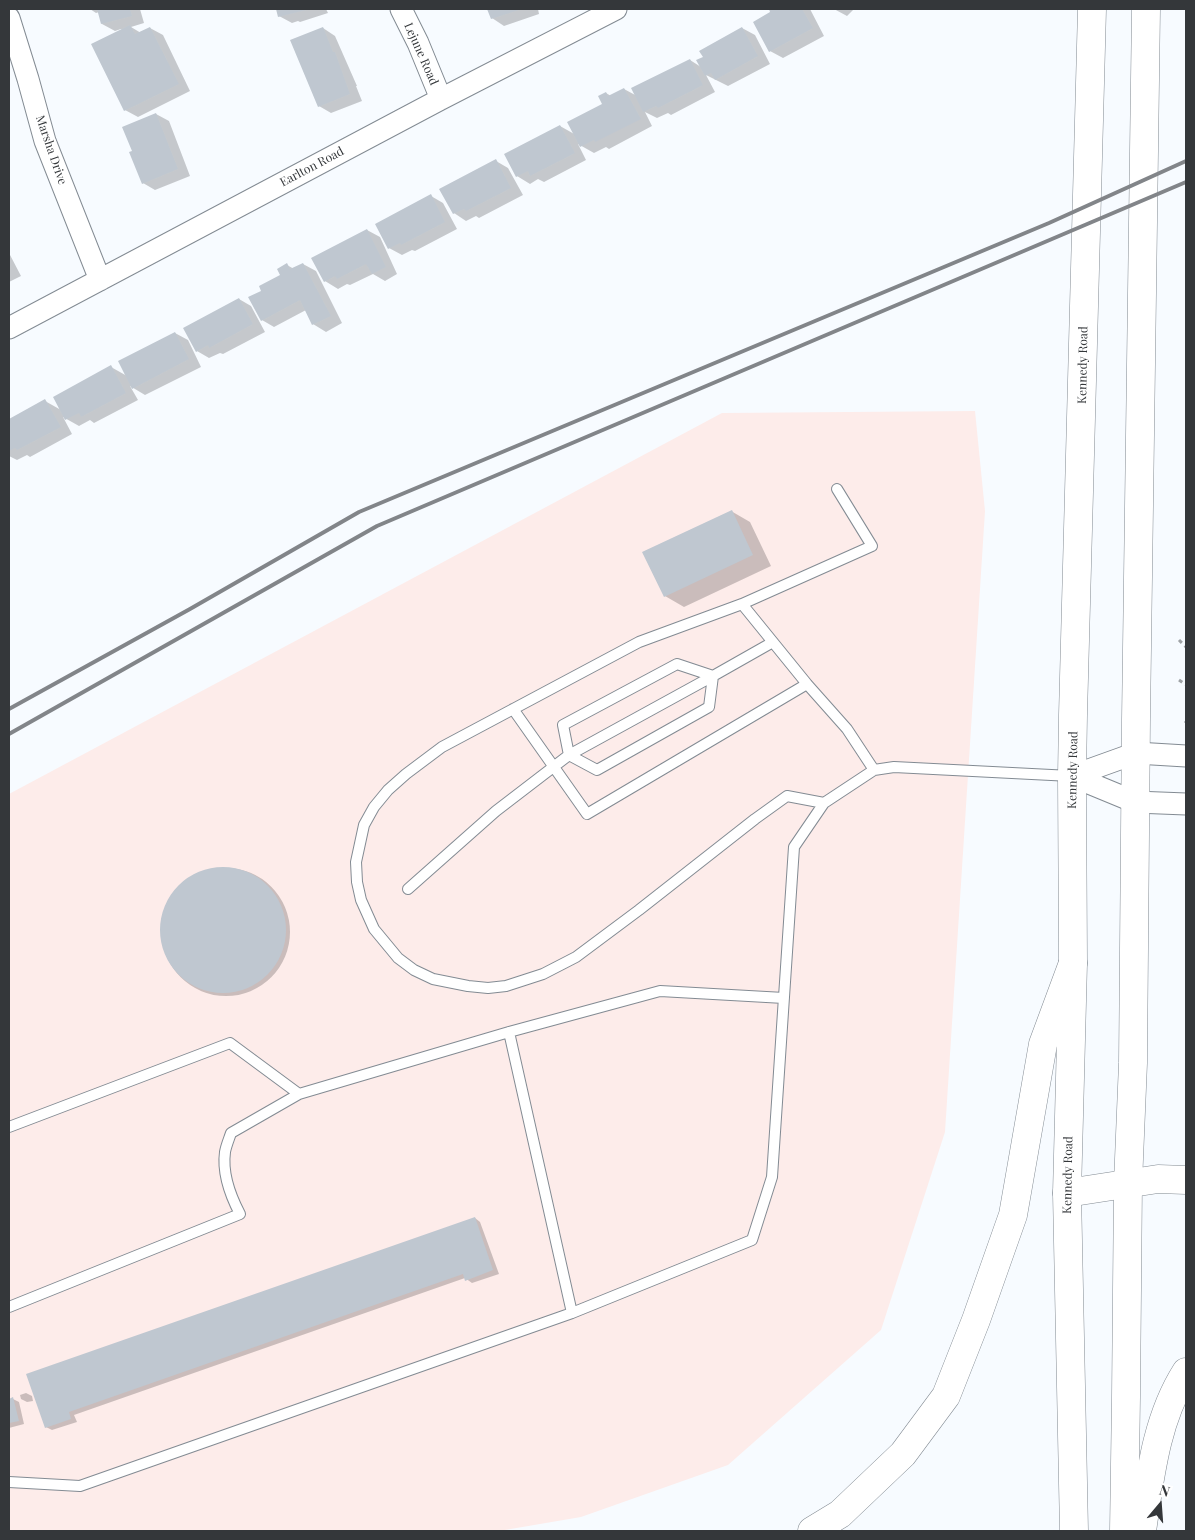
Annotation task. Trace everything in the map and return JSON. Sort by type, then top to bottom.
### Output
[{"type":"main road","name":"Kennedy Road","points":[[1074,1531],[1067,1193],[1073,963],[1072,776],[1092,9]]},
{"type":"main road","points":[[1124,1531],[1128,1183],[1133,1063],[1146,9]]},
{"type":"main road","points":[[812,1531],[840,1514],[903,1454],[946,1396],[976,1320],[1013,1215],[1043,1044],[1073,963]]},
{"type":"main road","points":[[1067,1193],[1158,1179],[1186,1180]]},
{"type":"main road","points":[[1142,1531],[1153,1459],[1169,1406],[1186,1372]]},
{"type":"street","name":"Lejune Road","points":[[401,9],[418,43],[441,98]]},
{"type":"street","name":"Earlton Road","points":[[9,328],[441,98],[616,9]]},
{"type":"street","name":"Marsha Drive","points":[[9,18],[45,140],[100,280]]},
{"type":"street","points":[[1072,776],[1136,753],[1186,756]]},
{"type":"street","points":[[1072,776],[1135,802],[1186,804]]},
{"type":"lane","points":[[824,803],[787,796],[754,819],[576,957],[543,974],[506,986],[488,988],[468,986],[433,979],[414,970],[398,958],[374,929],[366,915],[357,882],[356,862],[364,825],[374,807],[388,790],[406,774],[442,747],[639,642],[742,604],[872,546],[837,488]]},
{"type":"lane","points":[[742,604],[807,684],[847,729],[874,770]]},
{"type":"lane","points":[[408,889],[496,811],[570,755],[773,642]]},
{"type":"lane","points":[[677,664],[712,676],[709,707],[597,770],[570,755],[563,725],[677,664]]},
{"type":"lane","points":[[513,710],[587,814],[807,684]]},
{"type":"lane","points":[[9,1482],[80,1486],[572,1313],[752,1240],[772,1177],[794,847],[824,803],[874,770],[894,767],[1072,776]]},
{"type":"lane","points":[[9,1307],[240,1214],[232,1199],[226,1177],[225,1152],[231,1133],[299,1094],[509,1032],[660,991],[784,998]]},
{"type":"lane","points":[[509,1032],[572,1313]]},
{"type":"lane","points":[[9,1126],[230,1042],[299,1094]]},
{"type":"path","points":[[1179,640],[1186,646]]},
{"type":"path","points":[[1179,680],[1186,685]]},
{"type":"shaded area","points":[[975,411],[985,511],[945,1132],[881,1330],[728,1465],[581,1517],[499,1531],[9,1531],[9,794],[722,413]]},
{"type":"building","points":[[97,9],[130,9],[132,16],[101,24]]},
{"type":"building","points":[[276,9],[310,9],[278,17]]},
{"type":"building","points":[[487,9],[522,9],[491,19]]},
{"type":"building","points":[[769,9],[802,9],[813,28],[769,52],[753,22],[770,12]]},
{"type":"building","points":[[130,25],[135,34],[150,27],[179,84],[124,111],[91,44]]},
{"type":"building","points":[[323,27],[333,52],[335,52],[350,94],[318,107],[290,40]]},
{"type":"building","points":[[742,27],[758,56],[715,80],[711,73],[705,76],[696,60],[703,57],[699,51]]},
{"type":"building","points":[[690,59],[703,85],[658,108],[656,106],[643,112],[631,88]]},
{"type":"building","points":[[624,88],[641,119],[595,142],[594,140],[580,147],[567,122],[602,104],[598,96],[606,92],[608,96]]},
{"type":"building","points":[[156,113],[178,169],[142,184],[129,152],[132,151],[122,127]]},
{"type":"building","points":[[560,125],[575,153],[530,176],[528,171],[516,177],[504,154]]},
{"type":"building","points":[[496,159],[511,188],[466,211],[464,209],[453,214],[439,189]]},
{"type":"building","points":[[431,194],[445,222],[401,245],[400,243],[388,249],[375,224]]},
{"type":"building","points":[[367,229],[386,267],[372,274],[366,264],[337,279],[335,276],[324,282],[311,258]]},
{"type":"building","points":[[287,263],[290,269],[303,263],[331,316],[312,325],[300,300],[261,321],[248,297],[261,291],[259,286],[280,275],[277,269]]},
{"type":"building","points":[[239,298],[253,324],[209,348],[208,345],[196,352],[183,328]]},
{"type":"building","points":[[175,332],[189,359],[132,389],[118,361]]},
{"type":"building","points":[[111,365],[126,393],[81,417],[79,413],[65,420],[53,397]]},
{"type":"building","points":[[45,399],[61,427],[17,450],[15,448],[9,451],[9,419]]},
{"type":"building","points":[[732,510],[753,555],[664,597],[642,552]]},
{"type":"building","points":[[223,867],[247,872],[268,885],[281,906],[286,930],[281,954],[268,975],[247,988],[223,993],[199,988],[178,975],[165,954],[160,930],[165,906],[178,885],[199,872]]},
{"type":"building","points":[[475,1217],[493,1270],[465,1281],[463,1274],[69,1412],[71,1419],[45,1428],[26,1374]]},
{"type":"building","points":[[13,1397],[19,1421],[9,1423],[9,1399]]},
{"type":"railway","points":[[9,709],[190,609],[359,512],[1049,223],[1186,161]]},
{"type":"railway","points":[[9,734],[377,526],[1186,182]]}]
